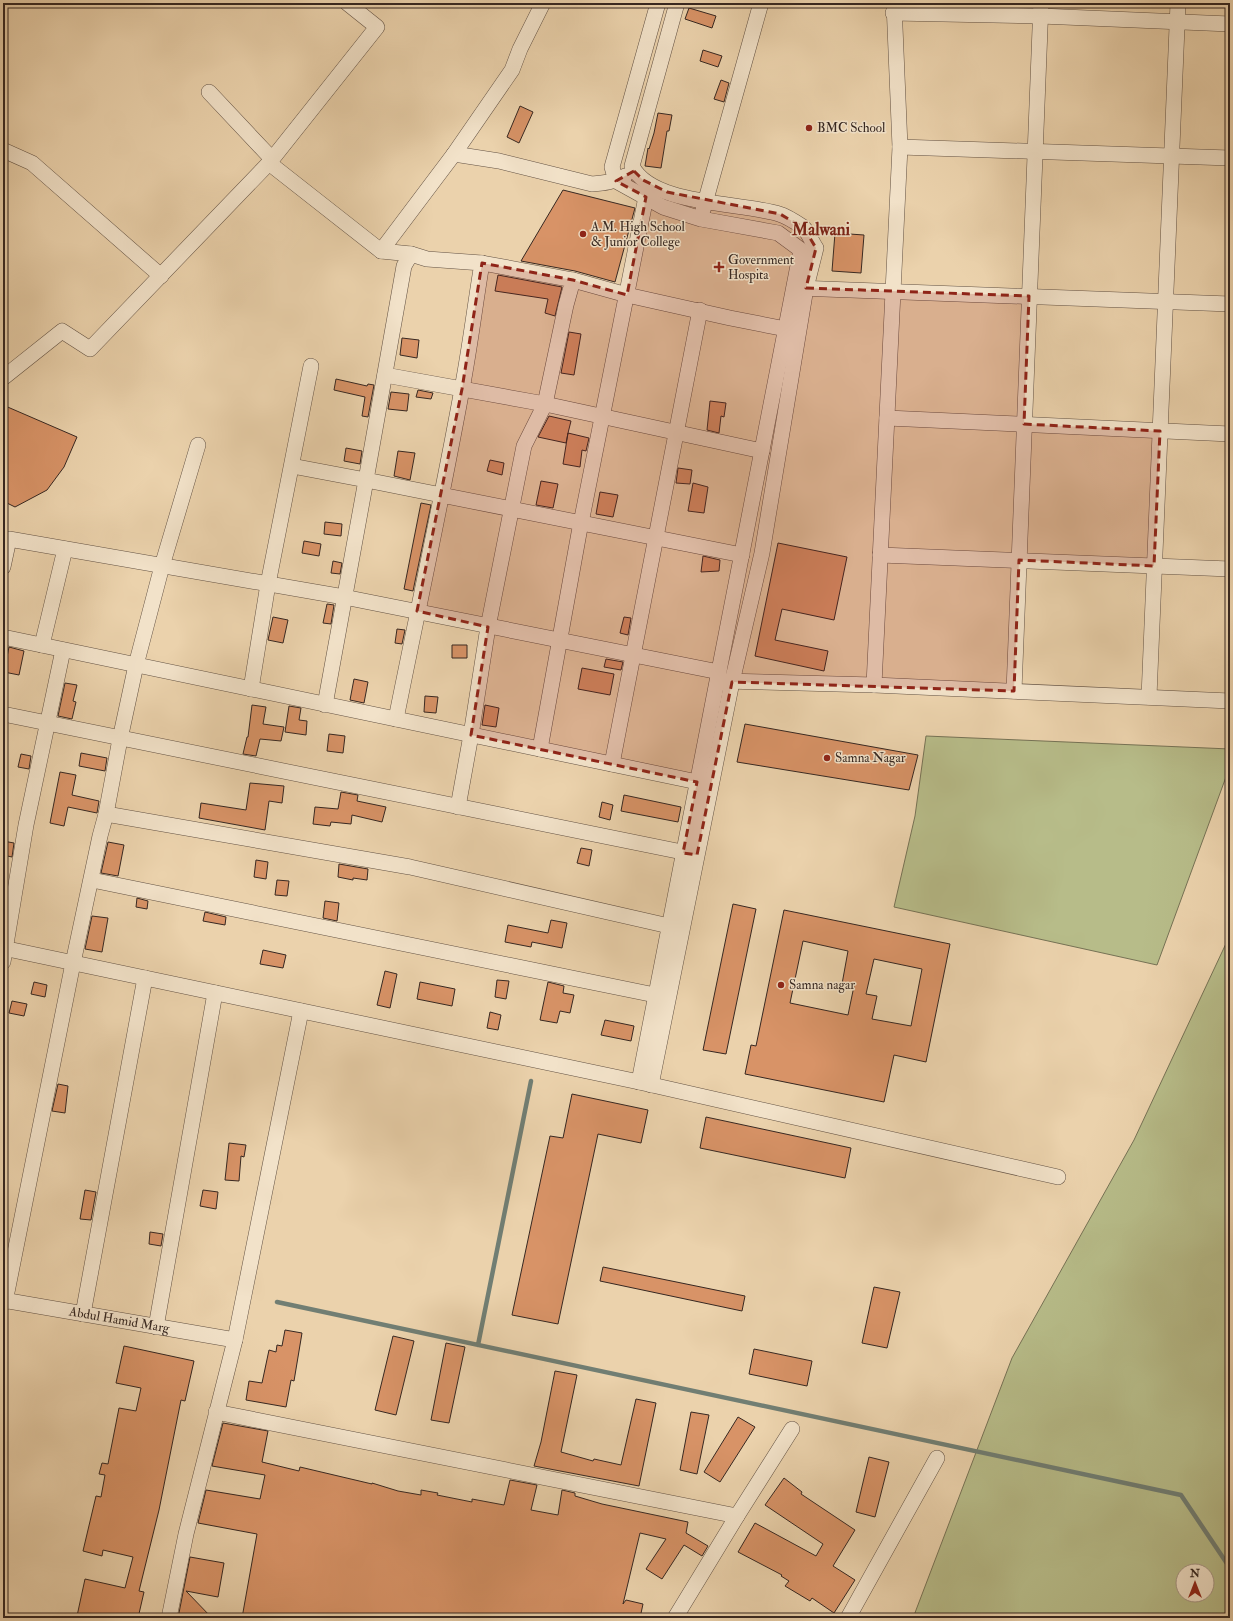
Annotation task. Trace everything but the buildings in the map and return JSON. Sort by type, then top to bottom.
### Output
[{"type":"street","points":[[3,378],[62,332],[90,349],[270,161],[377,26],[347,3]]},
{"type":"street","points":[[381,251],[454,154],[512,70],[520,48],[543,3]]},
{"type":"street","points":[[658,3],[612,167],[616,181],[663,207],[701,219],[778,233],[801,250],[800,288],[762,553],[732,682],[704,784]]},
{"type":"street","points":[[645,1083],[704,784],[718,676],[786,328],[816,248],[804,228],[780,214],[706,202],[667,192],[643,180],[634,171],[632,166],[677,3]]},
{"type":"street","points":[[701,219],[761,3]]},
{"type":"street","points":[[1149,697],[1178,3]]},
{"type":"street","points":[[874,684],[900,147],[893,8],[1040,10],[1178,22],[1230,24]]},
{"type":"street","points":[[1014,691],[1040,10]]},
{"type":"street","points":[[209,92],[270,161],[381,251],[411,254],[427,259],[482,263],[573,280],[627,295],[700,310],[730,318],[786,328]]},
{"type":"street","points":[[900,147],[1230,158]]},
{"type":"street","points":[[3,150],[32,163],[161,276]]},
{"type":"street","points":[[454,154],[499,161],[592,184],[616,181],[634,171]]},
{"type":"street","points":[[540,749],[581,522],[646,197]]},
{"type":"street","points":[[325,705],[404,266],[411,254]]},
{"type":"street","points":[[396,719],[462,389],[482,263]]},
{"type":"street","points":[[458,807],[488,627],[524,446],[545,404],[566,305],[573,280]]},
{"type":"street","points":[[800,288],[1230,304]]},
{"type":"street","points":[[612,764],[700,310]]},
{"type":"street","points":[[251,689],[268,584],[311,366]]},
{"type":"street","points":[[385,375],[545,404],[762,451]]},
{"type":"street","points":[[887,418],[1230,434]]},
{"type":"street","points":[[4,1301],[136,665],[162,566],[198,445]]},
{"type":"street","points":[[292,466],[742,554]]},
{"type":"street","points":[[3,567],[9,539],[417,611],[633,656],[718,676],[732,682],[874,684],[1230,701]]},
{"type":"street","points":[[42,645],[65,549]]},
{"type":"street","points":[[880,555],[1230,569]]},
{"type":"street","points":[[3,637],[704,784]]},
{"type":"street","points":[[63,650],[26,825],[4,953],[74,963],[645,1083],[1058,1177]]},
{"type":"street","points":[[3,714],[690,854]]},
{"type":"street","points":[[106,814],[410,867],[669,926]]},
{"type":"street","points":[[645,1083],[655,995],[669,926],[690,854]]},
{"type":"street","points":[[92,880],[655,995]]},
{"type":"street","points":[[82,1314],[145,978]]},
{"type":"street","points":[[156,1327],[215,993]]},
{"type":"street","points":[[169,1618],[186,1534],[235,1340],[302,1011]]},
{"type":"street","name":"Abdul Hamid Marg","points":[[4,1301],[235,1340]]},
{"type":"street","points":[[216,1412],[737,1516]]},
{"type":"street","points":[[675,1618],[792,1429]]},
{"type":"street","points":[[848,1618],[937,1458]]},
{"type":"highlighted area","points":[[634,171],[643,180],[667,192],[780,214],[804,228],[816,248],[806,288],[1029,296],[1024,424],[1160,431],[1154,566],[1019,560],[1014,691],[732,682],[697,855],[683,853],[697,782],[471,735],[488,627],[417,611],[462,389],[482,263],[573,280],[627,295],[646,197],[616,181]]},
{"type":"green space","points":[[926,736],[1230,749],[1230,766],[1157,965],[894,907],[915,816]]},
{"type":"green space","points":[[1230,935],[1230,1618],[913,1618],[1012,1358],[1134,1140]]},
{"type":"waterway","points":[[478,1345],[531,1081]]},
{"type":"waterway","points":[[277,1302],[1181,1495],[1230,1568]]},
{"type":"place","name":"BMC School","points":[[809,128]]},
{"type":"place","name":"A.M. High School & Junior College","points":[[583,234]]},
{"type":"place","name":"Government Hospita","points":[[719,267]]},
{"type":"place","name":"Samna Nagar","points":[[827,758]]},
{"type":"place","name":"Samna nagar","points":[[781,985]]},
{"type":"district","name":"Malwani","points":[[821,229]]}]
